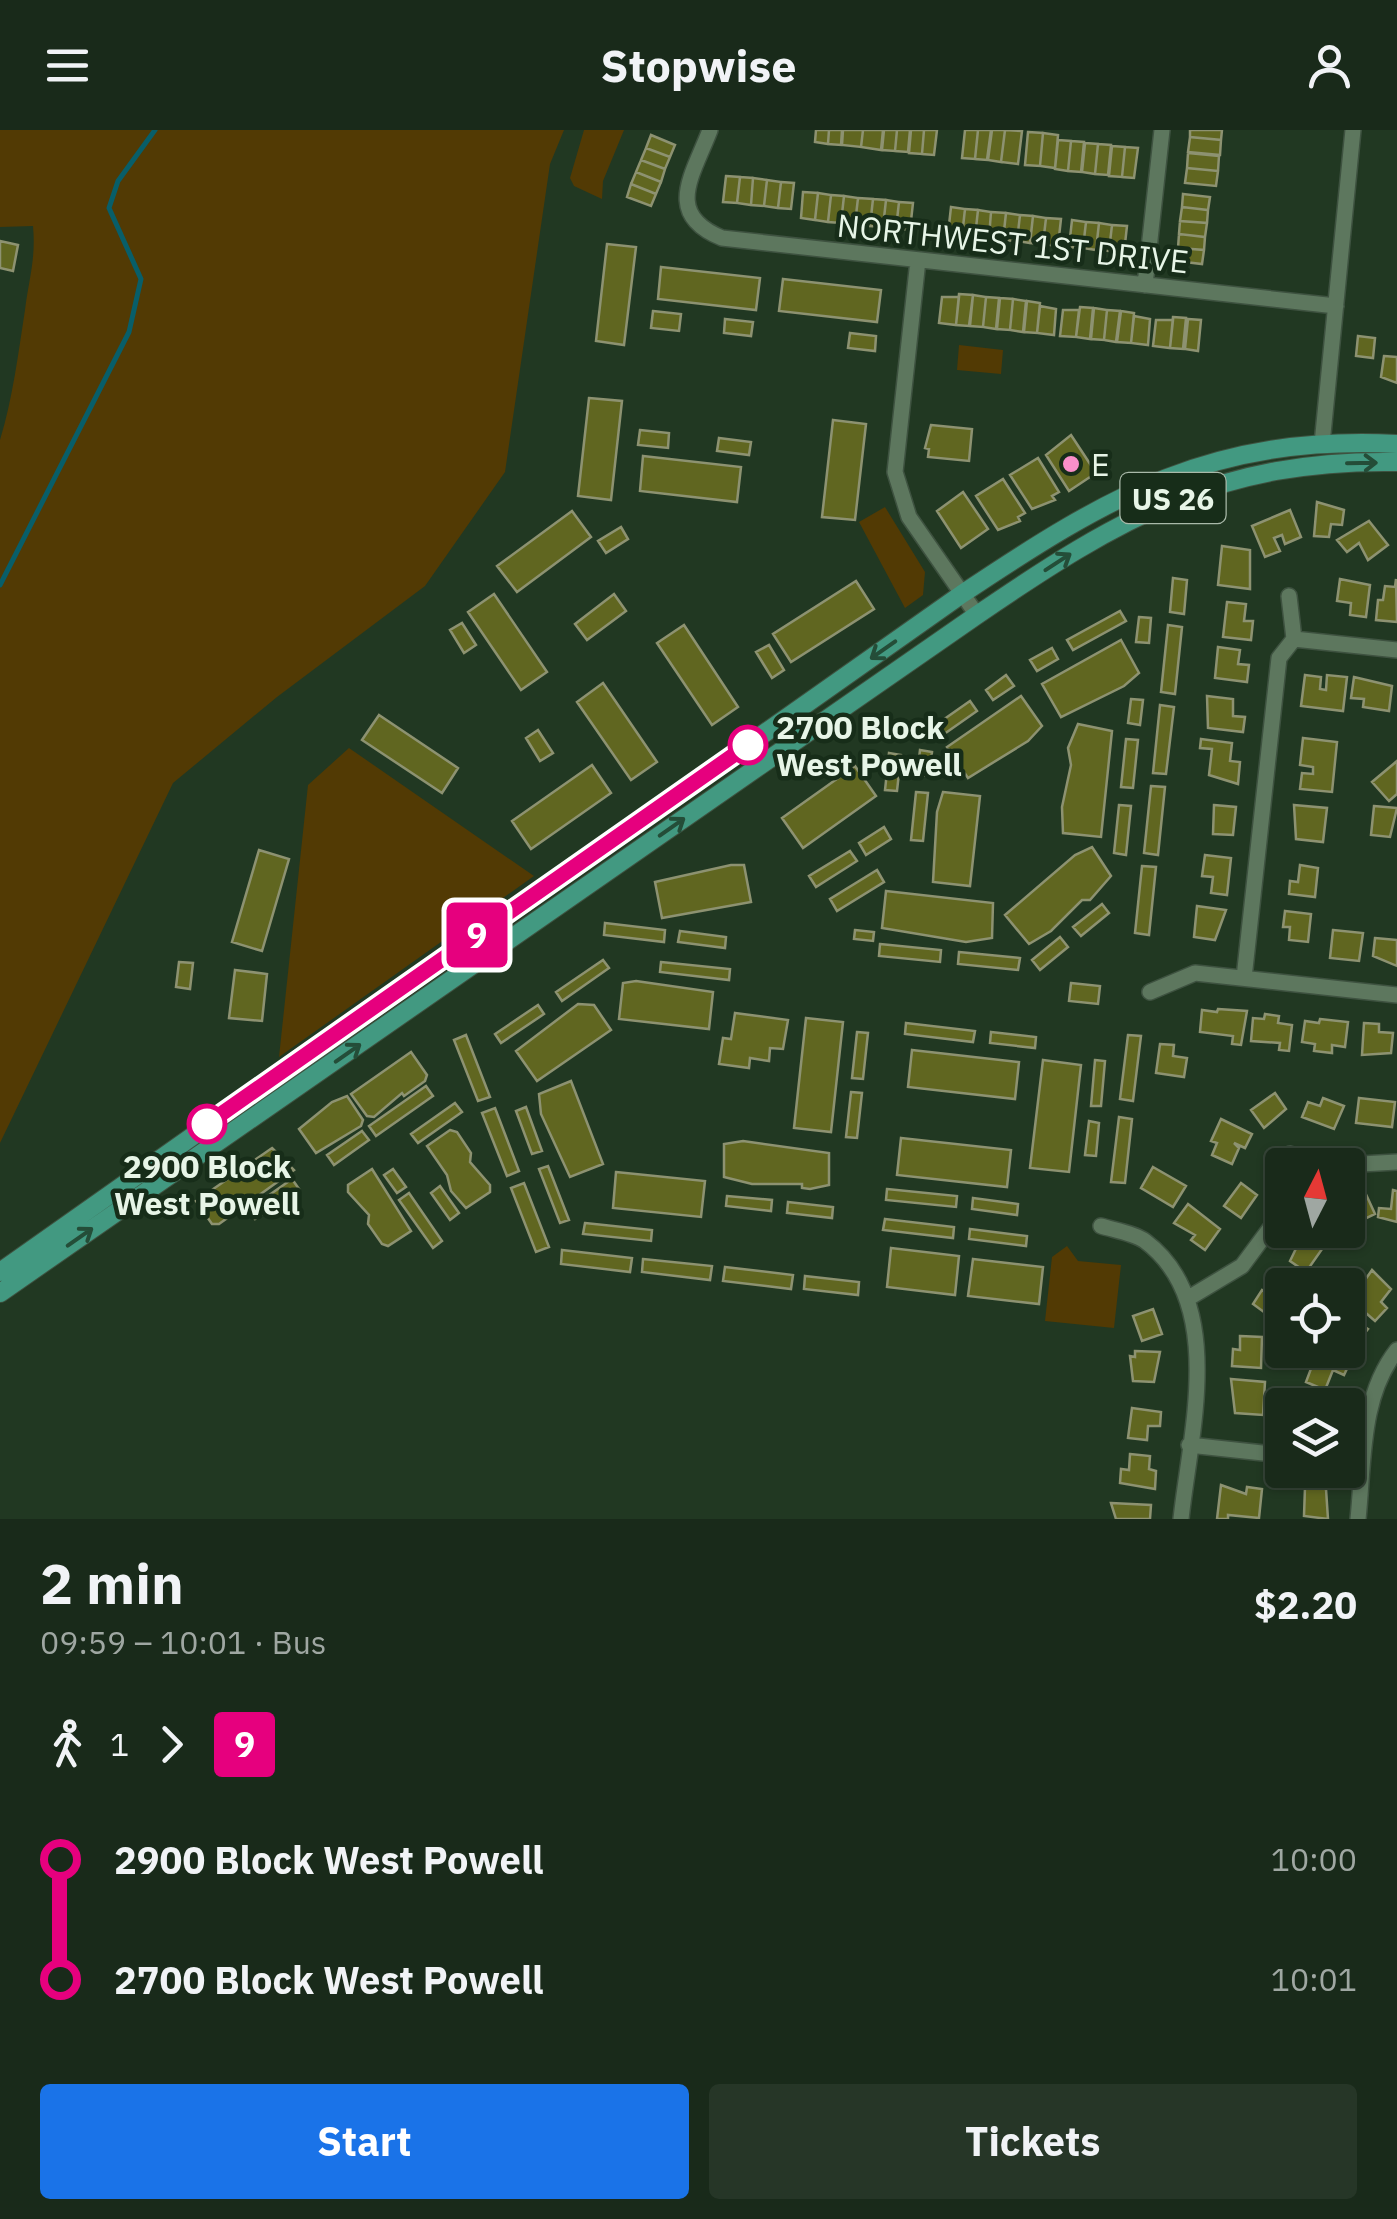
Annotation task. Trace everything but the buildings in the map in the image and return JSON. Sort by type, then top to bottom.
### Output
[{"type":"main road","name":"US 26","points":[[0,1272],[962,594],[1071,524],[1156,480],[1240,453],[1322,444],[1397,444]]},
{"type":"main road","name":"US 26","points":[[0,1293],[977,615],[1092,540],[1174,498],[1238,478],[1288,468],[1397,462]]},
{"type":"street","name":"NORTHWEST 1ST DRIVE","points":[[710,130],[686,190],[690,220],[722,238],[1336,306]]},
{"type":"street","points":[[1146,286],[1162,130]]},
{"type":"street","points":[[1322,444],[1353,130]]},
{"type":"street","points":[[918,260],[895,472],[909,517],[977,615]]},
{"type":"street","points":[[1244,978],[1279,658],[1294,639],[1289,596]]},
{"type":"street","points":[[1294,639],[1397,650]]},
{"type":"street","points":[[1150,992],[1195,973],[1397,995]]},
{"type":"street","points":[[1365,1164],[1397,1162]]},
{"type":"street","points":[[1101,1226],[1143,1240],[1168,1267],[1187,1299],[1194,1324],[1196,1370],[1182,1519]]},
{"type":"street","points":[[1187,1299],[1242,1266],[1265,1235]]},
{"type":"street","points":[[1365,1427],[1380,1374],[1397,1350]]},
{"type":"street","points":[[1189,1444],[1265,1453]]},
{"type":"street","points":[[1357,1488],[1358,1519]]},
{"type":"shaded area","points":[[0,130],[564,130],[550,164],[505,472],[425,586],[277,697],[173,783],[0,1143],[0,440],[15,376],[34,238],[33,226],[0,227]]},
{"type":"shaded area","points":[[584,130],[624,130],[603,181],[602,199],[574,186],[570,178]]},
{"type":"shaded area","points":[[959,345],[1003,350],[1001,374],[957,370]]},
{"type":"shaded area","points":[[885,507],[925,572],[923,595],[905,608],[859,522]]},
{"type":"shaded area","points":[[349,748],[534,876],[279,1057],[308,785]]},
{"type":"shaded area","points":[[1067,1246],[1078,1261],[1121,1265],[1114,1328],[1045,1321],[1052,1257]]},
{"type":"waterway","points":[[0,585],[129,332],[141,279],[109,208],[118,181],[155,130]]},
{"type":"bus line","name":"9","points":[[207,1124],[748,745]]},
{"type":"place","name":"E","points":[[1071,464]]},
{"type":"place","name":"2700 Block West Powell","points":[[748,745]]},
{"type":"place","name":"2900 Block West Powell","points":[[207,1124]]}]
